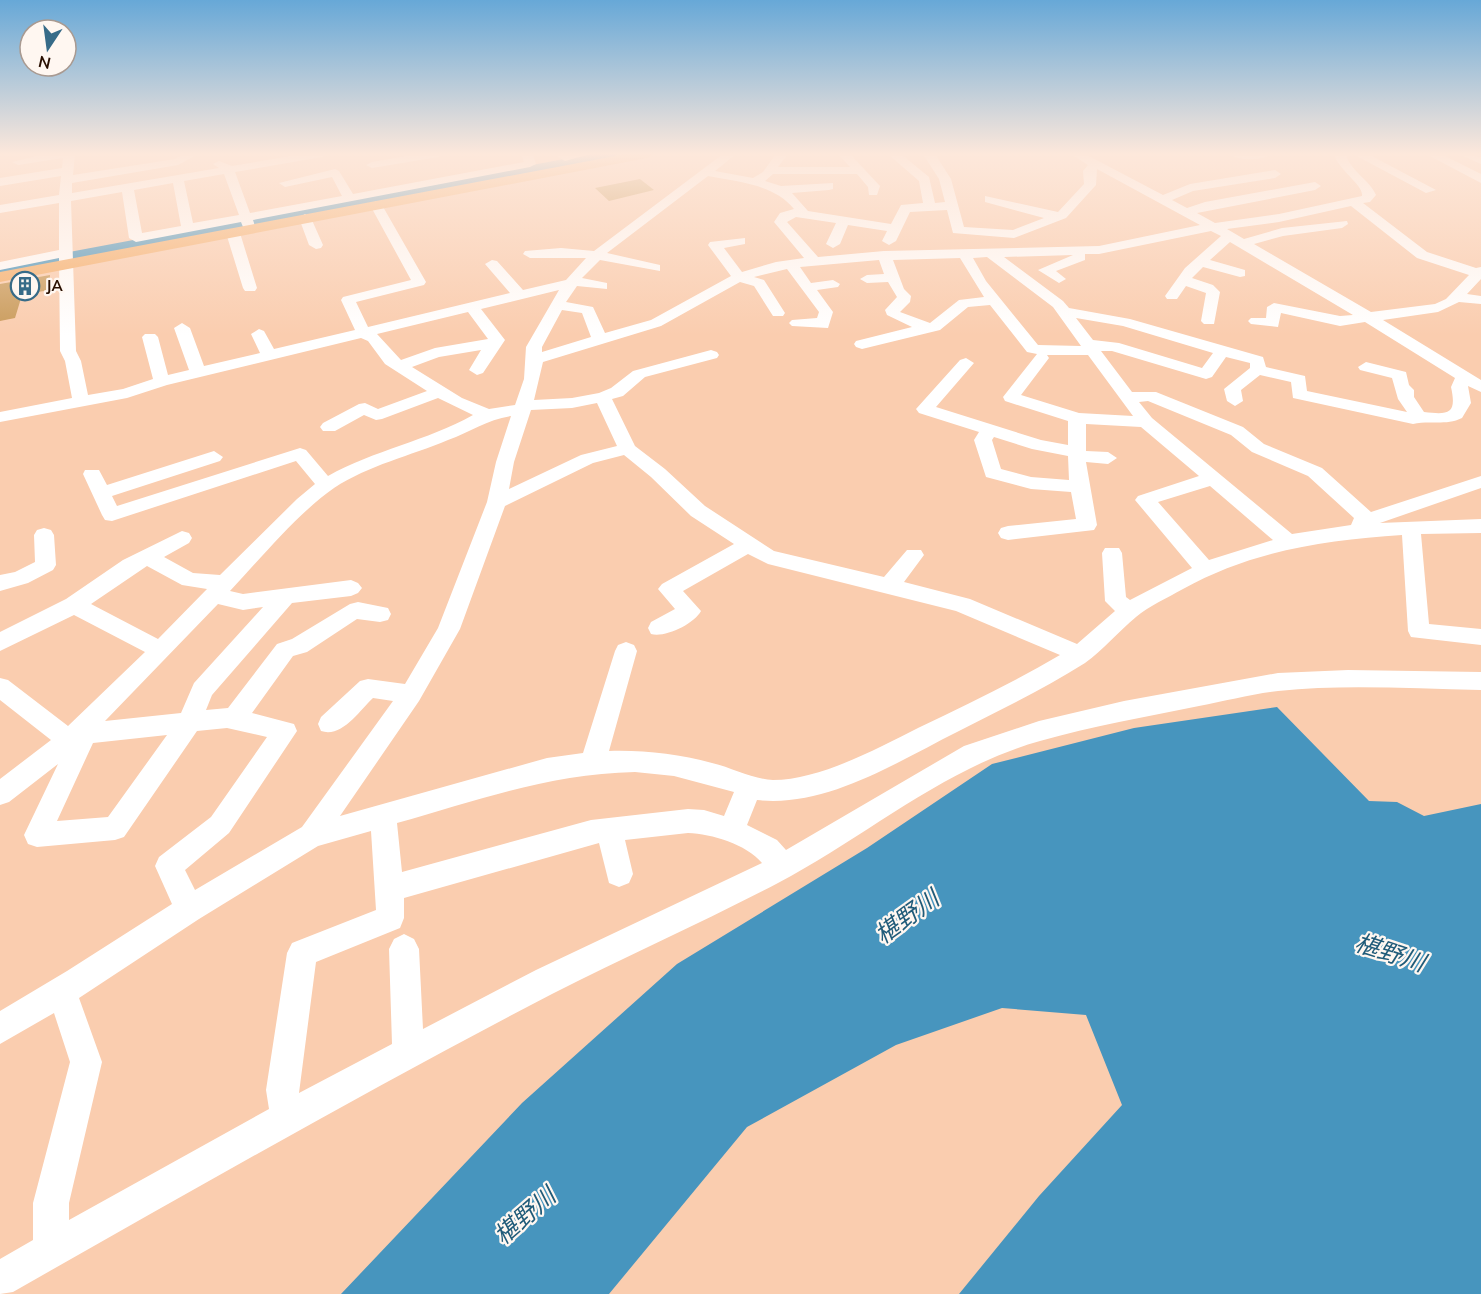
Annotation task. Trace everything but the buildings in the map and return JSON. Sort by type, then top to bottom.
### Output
[{"type":"main road","points":[[0,277],[66,258],[233,232],[247,223],[294,214]]},
{"type":"street","points":[[65,214],[68,351],[73,362],[81,401]]},
{"type":"street","points":[[132,214],[136,238],[188,228],[247,223],[244,214]]},
{"type":"street","points":[[185,214],[188,228]]},
{"type":"street","points":[[302,214],[316,245]]},
{"type":"street","points":[[381,214],[439,315]]},
{"type":"street","points":[[311,836],[411,694],[449,629],[497,502],[505,462],[536,359],[534,347],[573,282],[597,255],[649,214]]},
{"type":"street","points":[[790,214],[784,216],[780,222],[813,260]]},
{"type":"street","points":[[833,244],[858,214]]},
{"type":"street","points":[[874,214],[896,228]]},
{"type":"street","points":[[883,255],[902,214]]},
{"type":"street","points":[[954,214],[958,230],[1014,234],[1060,214]]},
{"type":"street","points":[[1047,214],[1057,217]]},
{"type":"street","points":[[1188,214],[1243,243],[1368,316],[1474,383]]},
{"type":"street","points":[[1059,279],[1045,270],[1095,250],[1158,236],[1295,214]]},
{"type":"street","points":[[1256,321],[1279,325],[1274,308],[1340,321],[1438,308],[1446,306],[1479,272],[1422,255],[1369,214]]},
{"type":"street","points":[[1243,243],[1282,232],[1342,224]]},
{"type":"street","points":[[233,232],[250,288]]},
{"type":"street","points":[[1068,234],[1095,250]]},
{"type":"street","points":[[1172,296],[1182,280],[1229,236]]},
{"type":"street","points":[[740,241],[715,245],[739,277],[759,283],[778,313]]},
{"type":"street","points":[[536,359],[656,323],[739,277],[790,264],[883,255],[1095,250]]},
{"type":"street","points":[[530,254],[548,251],[597,255],[655,268]]},
{"type":"street","points":[[990,253],[1058,304],[1146,422],[1288,542]]},
{"type":"street","points":[[964,254],[980,282],[1033,349],[1060,352],[1113,346],[1206,374],[1222,351]]},
{"type":"street","points":[[883,255],[898,291],[904,296],[903,302],[892,309],[894,315],[928,328]]},
{"type":"street","points":[[0,266],[66,258]]},
{"type":"street","points":[[1201,262],[1240,273]]},
{"type":"street","points":[[492,264],[520,296]]},
{"type":"street","points":[[790,264],[826,312],[823,323],[797,323]]},
{"type":"street","points":[[867,279],[894,278]]},
{"type":"street","points":[[1182,280],[1208,288],[1213,292],[1209,321]]},
{"type":"street","points":[[419,282],[348,300],[364,334],[373,338],[391,361],[456,402],[487,414]]},
{"type":"street","points":[[0,417],[127,393],[162,381],[270,357],[573,282],[602,286]]},
{"type":"street","points":[[789,287],[833,284]]},
{"type":"street","points":[[1455,297],[1481,300]]},
{"type":"street","points":[[862,344],[935,327],[964,303],[995,300]]},
{"type":"street","points":[[558,305],[588,309],[600,340]]},
{"type":"street","points":[[472,308],[497,340],[477,370]]},
{"type":"street","points":[[1065,312],[1125,322],[1222,351],[1262,360],[1299,379],[1299,394],[1413,418],[1417,416],[1450,418],[1456,415],[1463,403],[1460,382],[1474,383]]},
{"type":"street","points":[[182,328],[198,374]]},
{"type":"street","points":[[259,334],[270,357]]},
{"type":"street","points":[[150,337],[162,381]]},
{"type":"street","points":[[401,366],[435,353],[493,343]]},
{"type":"street","points":[[1246,343],[1262,360]]},
{"type":"street","points":[[0,795],[76,737],[308,499],[326,486],[374,459],[456,433],[487,414],[603,397],[617,392],[639,374],[711,355]]},
{"type":"street","points":[[1041,358],[1006,396],[1077,418],[1146,422]]},
{"type":"street","points":[[1235,401],[1232,389],[1262,360]]},
{"type":"street","points":[[966,363],[925,409],[1038,445],[1108,458]]},
{"type":"street","points":[[1366,367],[1401,373],[1401,387],[1406,390],[1406,399],[1412,404],[1417,416]]},
{"type":"street","points":[[329,427],[365,408],[376,415],[440,392]]},
{"type":"street","points":[[1130,398],[1150,396],[1238,431],[1258,448],[1315,472],[1368,520]]},
{"type":"street","points":[[603,397],[627,449],[658,473],[698,512],[768,557],[841,573],[962,605],[1064,646],[1079,655]]},
{"type":"street","points":[[1008,533],[1086,525],[1079,487],[1077,418]]},
{"type":"street","points":[[989,430],[983,440],[993,473],[1031,483],[1079,487]]},
{"type":"street","points":[[1147,445],[1167,439]]},
{"type":"street","points":[[497,502],[587,459],[627,449]]},
{"type":"street","points":[[92,474],[112,515],[300,454],[326,486]]},
{"type":"street","points":[[101,493],[214,457]]},
{"type":"street","points":[[1206,570],[1145,500],[1214,478]]},
{"type":"street","points":[[1334,533],[1481,482]]},
{"type":"street","points":[[0,1028],[62,992],[189,909],[311,836],[547,769],[593,762],[635,761],[674,765],[714,774],[749,787],[775,790],[829,780],[882,758],[1019,690],[1079,655],[1130,610],[1206,570],[1288,542],[1334,533],[1481,526]]},
{"type":"street","points":[[1411,528],[1419,631],[1481,637]]},
{"type":"street","points":[[0,583],[21,578],[46,565],[44,535]]},
{"type":"street","points":[[0,642],[74,605],[130,565],[182,538]]},
{"type":"street","points":[[659,628],[690,611],[669,589],[748,545]]},
{"type":"street","points":[[1112,553],[1116,601],[1130,610]]},
{"type":"street","points":[[888,587],[914,555]]},
{"type":"street","points":[[148,557],[189,580],[219,589],[243,602],[351,588]]},
{"type":"street","points":[[76,737],[37,835],[115,828],[189,723],[202,690],[286,596]]},
{"type":"street","points":[[74,605],[162,651]]},
{"type":"street","points":[[234,719],[285,651],[299,646],[349,613],[358,610],[380,614]]},
{"type":"street","points":[[593,762],[626,651]]},
{"type":"street","points":[[0,1279],[287,1117],[408,1053],[547,981],[782,867],[973,753],[1039,731],[1124,711],[1278,682],[1348,679],[1481,681]]},
{"type":"street","points":[[330,724],[375,682],[411,694]]},
{"type":"street","points":[[0,687],[76,737],[234,719],[285,731],[220,825],[169,866],[189,909]]},
{"type":"street","points":[[732,831],[749,787]]},
{"type":"street","points":[[287,1117],[282,1090],[302,953],[327,942],[371,928],[390,918],[390,889],[383,815]]},
{"type":"street","points":[[390,889],[591,832],[696,822],[732,831],[767,849],[782,867]]},
{"type":"street","points":[[609,829],[620,874]]},
{"type":"street","points":[[404,950],[408,1053]]},
{"type":"street","points":[[51,1250],[51,1203],[86,1062],[62,992]]},
{"type":"water","name":"椹野川","points":[[1277,707],[1369,801],[1397,802],[1424,816],[1481,804],[1481,1294],[959,1294],[1039,1196],[1122,1105],[1086,1015],[1002,1008],[896,1045],[747,1127],[609,1294],[341,1294],[522,1103],[677,964],[867,848],[992,764],[1134,728]]},
{"type":"waterway","points":[[0,270],[293,214]]},
{"type":"place","name":"JA","points":[[25,286]]}]
